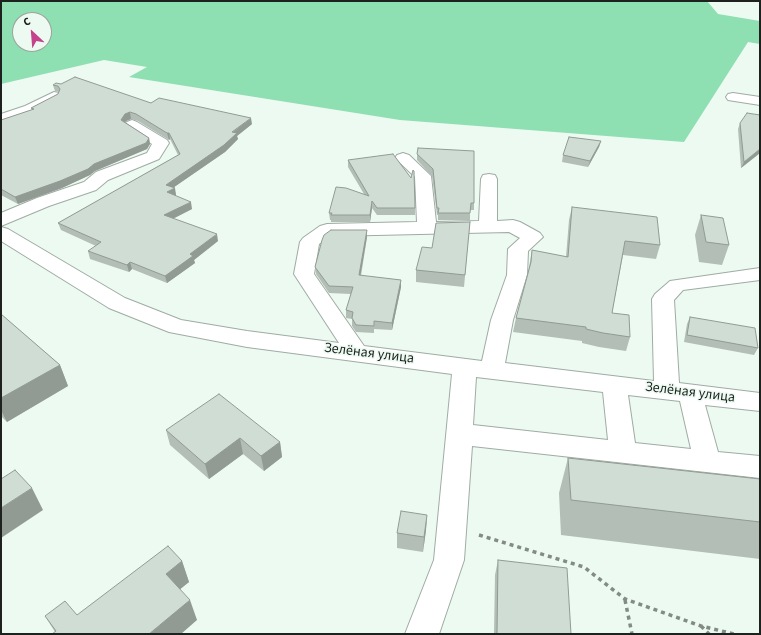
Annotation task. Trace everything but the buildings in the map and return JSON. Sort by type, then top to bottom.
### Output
[{"type":"street","points":[[1,119],[30,109],[54,96]]},
{"type":"street","points":[[733,97],[760,102]]},
{"type":"street","points":[[1,220],[43,202],[90,186],[102,176],[153,156],[161,144],[132,125]]},
{"type":"street","points":[[403,158],[423,176],[427,228]]},
{"type":"street","points":[[488,179],[488,226]]},
{"type":"street","points":[[357,353],[304,274],[310,242],[327,230],[513,226],[533,237],[518,249],[517,276],[502,320],[478,368],[459,434],[449,560],[422,634]]},
{"type":"street","name":"Зелёная улица","points":[[1,233],[117,304],[177,327],[357,353],[760,402]]},
{"type":"street","points":[[707,461],[679,392],[664,299],[678,285],[760,274]]},
{"type":"street","points":[[614,384],[623,452]]},
{"type":"street","points":[[459,434],[760,467]]},
{"type":"path","points":[[452,526],[584,567],[625,599],[701,626],[734,634]]},
{"type":"path","points":[[625,599],[632,634]]},
{"type":"path","points":[[701,626],[709,634]]},
{"type":"green space","points":[[1,1],[707,1],[718,14],[760,21],[760,44],[748,42],[684,142],[400,120],[129,77],[147,67],[104,60],[1,84]]}]
